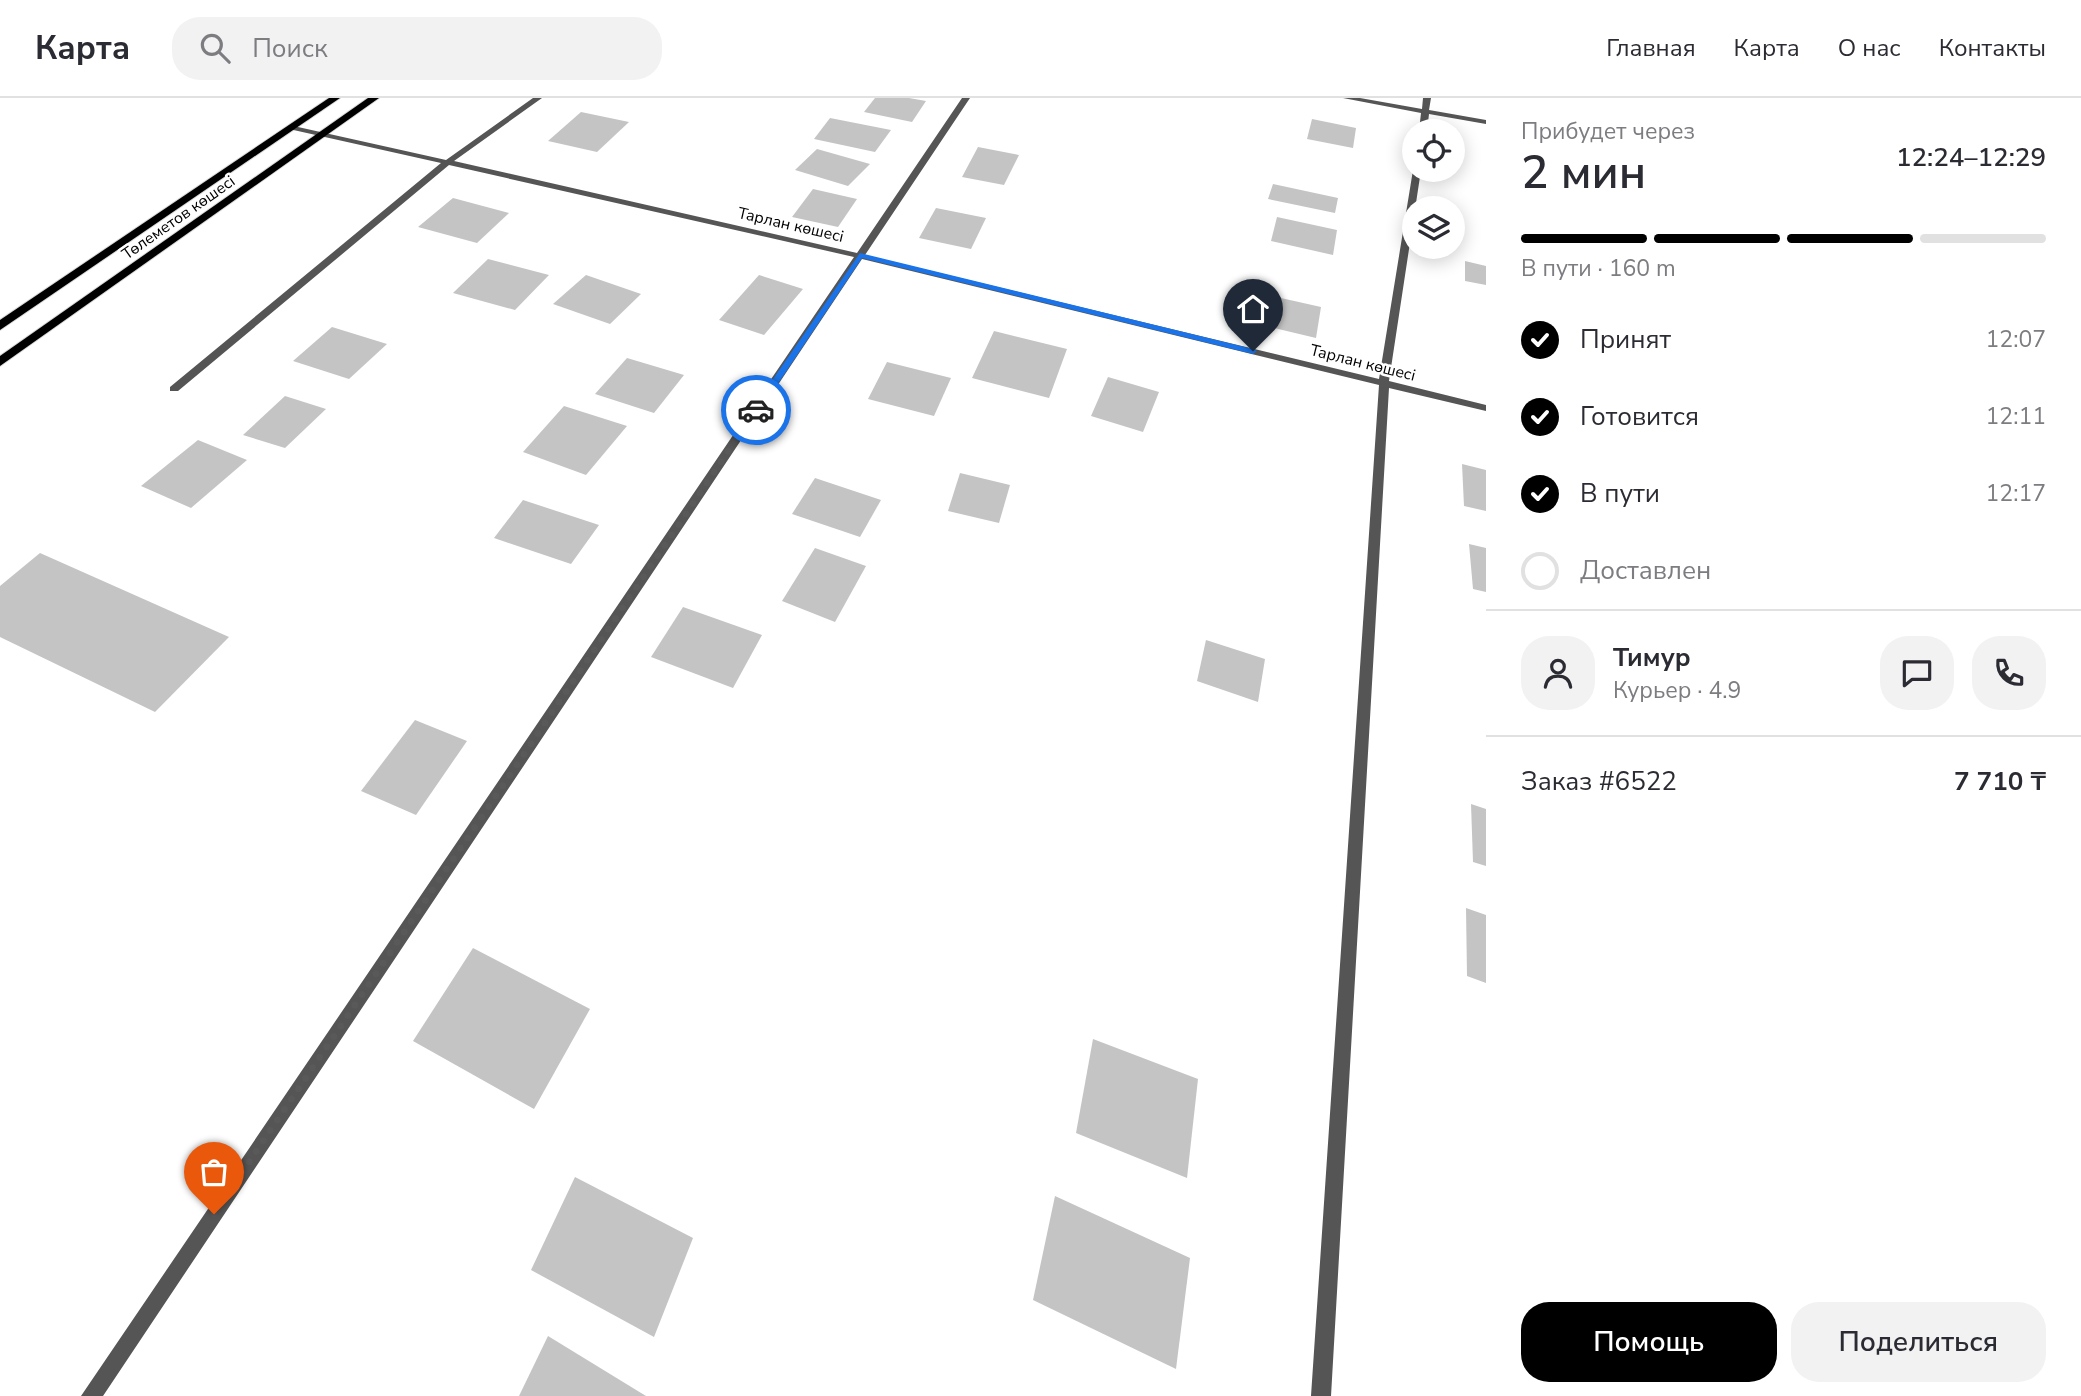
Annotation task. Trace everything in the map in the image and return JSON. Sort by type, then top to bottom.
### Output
[{"type":"main road","name":"Төлеметов көшесі","points":[[0,326],[335,98]]},
{"type":"main road","name":"Төлеметов көшесі","points":[[0,362],[374,98]]},
{"type":"street","points":[[174,389],[448,162],[538,98]]},
{"type":"street","points":[[91,1396],[967,98]]},
{"type":"street","points":[[1348,98],[1486,122]]},
{"type":"street","points":[[1425,119],[1427,98]]},
{"type":"street","name":"Тарлан көшесі","points":[[292,127],[860,256],[1486,408]]},
{"type":"street","points":[[1321,1396],[1384,383],[1415,182]]},
{"type":"building","points":[[875,98],[926,101],[912,122],[864,112]]},
{"type":"building","points":[[581,112],[629,122],[597,152],[548,141]]},
{"type":"building","points":[[830,118],[891,130],[875,152],[814,139]]},
{"type":"building","points":[[1312,119],[1356,128],[1353,148],[1307,139]]},
{"type":"building","points":[[978,147],[1019,155],[1004,185],[962,177]]},
{"type":"building","points":[[817,149],[870,164],[848,186],[795,170]]},
{"type":"building","points":[[1273,184],[1338,198],[1335,213],[1268,199]]},
{"type":"building","points":[[813,189],[857,199],[838,227],[792,217]]},
{"type":"building","points":[[453,198],[509,213],[477,243],[418,227]]},
{"type":"building","points":[[936,208],[986,218],[971,249],[919,238]]},
{"type":"building","points":[[1277,217],[1337,230],[1333,255],[1271,241]]},
{"type":"building","points":[[488,259],[549,275],[515,310],[453,293]]},
{"type":"building","points":[[1465,261],[1486,266],[1486,285],[1465,281]]},
{"type":"building","points":[[586,275],[641,294],[610,324],[553,304]]},
{"type":"building","points":[[759,275],[803,289],[764,335],[719,320]]},
{"type":"building","points":[[1272,296],[1321,307],[1316,338],[1266,326]]},
{"type":"building","points":[[332,327],[387,344],[349,379],[293,361]]},
{"type":"building","points":[[994,331],[1067,349],[1049,398],[972,378]]},
{"type":"building","points":[[627,358],[684,375],[654,413],[595,394]]},
{"type":"building","points":[[887,362],[951,378],[934,416],[868,399]]},
{"type":"building","points":[[1108,377],[1159,392],[1143,432],[1091,416]]},
{"type":"building","points":[[285,396],[326,409],[285,448],[243,435]]},
{"type":"building","points":[[564,406],[627,426],[586,475],[523,452]]},
{"type":"building","points":[[198,440],[247,460],[191,508],[141,486]]},
{"type":"building","points":[[1462,464],[1486,470],[1486,511],[1464,506]]},
{"type":"building","points":[[960,473],[1010,485],[999,523],[948,511]]},
{"type":"building","points":[[815,478],[881,500],[860,537],[792,514]]},
{"type":"building","points":[[523,500],[599,525],[571,564],[494,538]]},
{"type":"building","points":[[1469,544],[1486,548],[1486,592],[1473,589]]},
{"type":"building","points":[[815,548],[866,566],[835,622],[782,601]]},
{"type":"building","points":[[40,553],[229,637],[155,712],[0,637],[0,586]]},
{"type":"building","points":[[683,607],[762,635],[733,688],[651,657]]},
{"type":"building","points":[[1206,640],[1265,659],[1258,702],[1197,681]]},
{"type":"building","points":[[415,720],[467,741],[416,815],[361,791]]},
{"type":"building","points":[[1471,804],[1486,809],[1486,866],[1473,862]]},
{"type":"building","points":[[1466,908],[1486,915],[1486,983],[1467,976]]},
{"type":"building","points":[[473,948],[590,1009],[534,1109],[413,1041]]},
{"type":"building","points":[[1093,1039],[1198,1079],[1187,1178],[1076,1133]]},
{"type":"building","points":[[575,1177],[693,1238],[654,1337],[531,1270]]},
{"type":"building","points":[[1055,1196],[1190,1258],[1176,1369],[1033,1300]]},
{"type":"building","points":[[548,1336],[646,1396],[519,1396]]},
{"type":"way so far","points":[[214,1214],[756,410]]},
{"type":"route","points":[[756,410],[860,256],[1253,351]]}]
